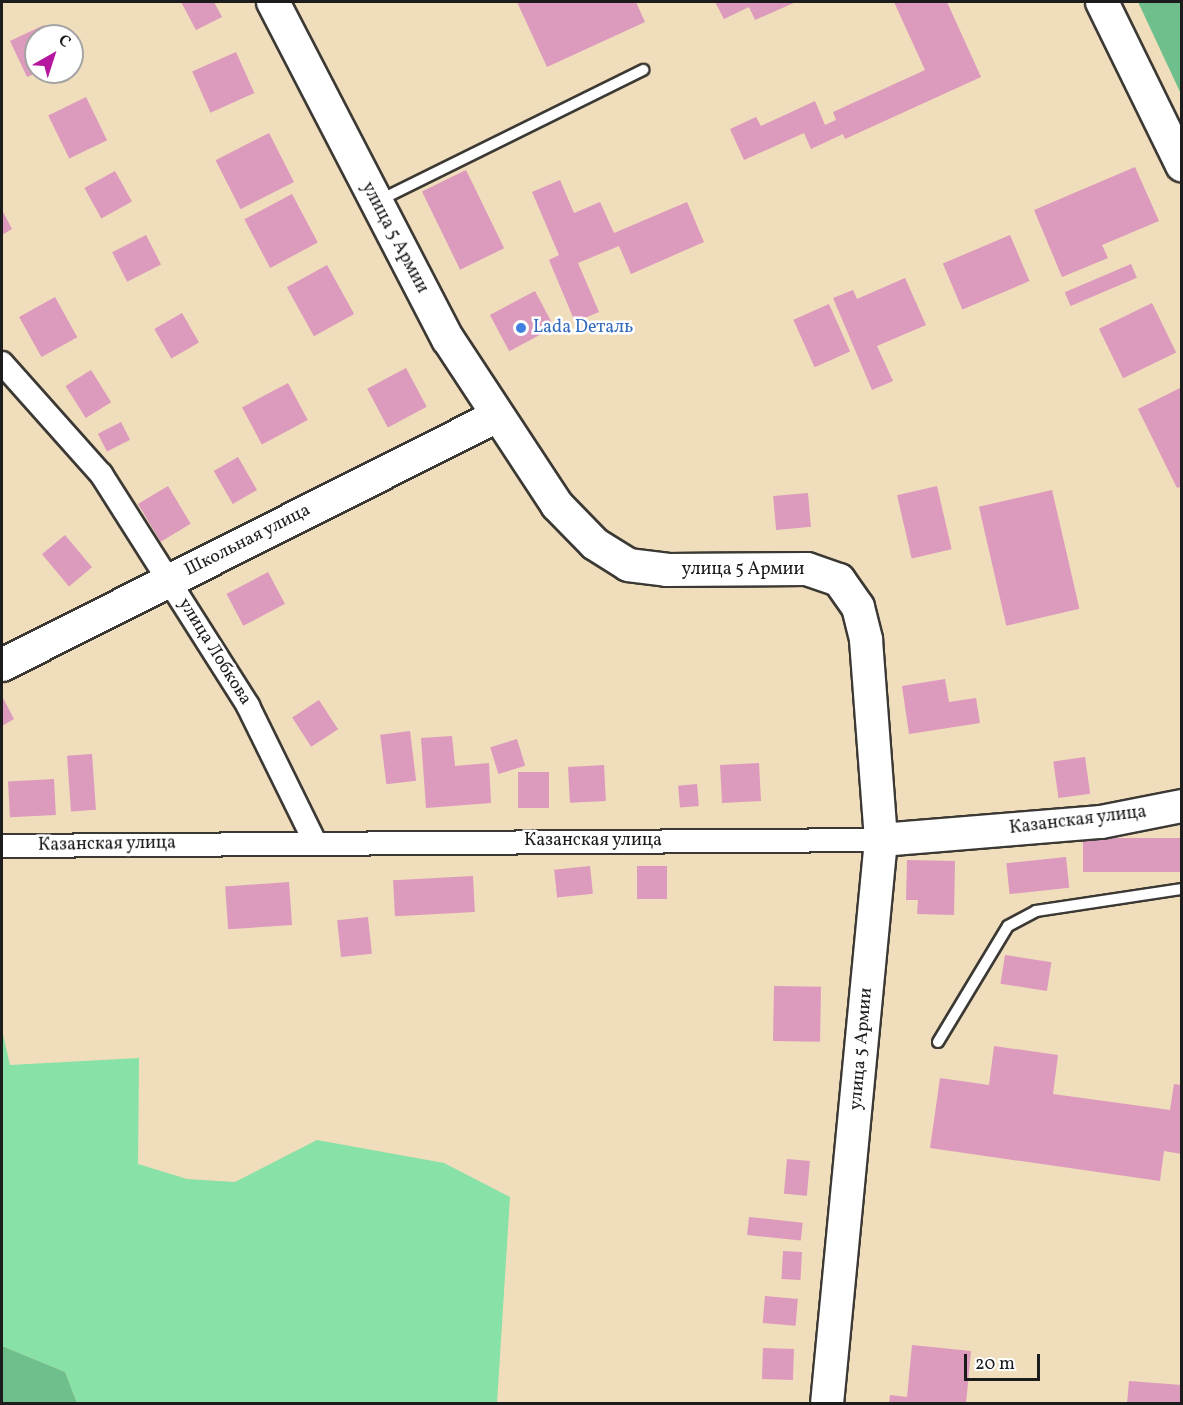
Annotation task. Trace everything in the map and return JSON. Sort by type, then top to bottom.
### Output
[{"type":"main road","name":"улица 5 Армии","points":[[273,2],[375,202],[495,417],[557,505],[595,544],[628,566],[807,569],[839,580],[858,607],[866,640],[880,840],[827,1404]]},
{"type":"main road","points":[[1102,2],[1168,126],[1182,165]]},
{"type":"main road","name":"Школьная улица","points":[[2,665],[495,417]]},
{"type":"main road","name":"Казанская улица","points":[[880,840],[1101,822],[1182,806]]},
{"type":"street","name":"улица Лобкова","points":[[2,363],[101,474],[248,706],[315,842]]},
{"type":"street","name":"Казанская улица","points":[[2,846],[315,842],[880,840]]},
{"type":"lane","points":[[375,202],[643,70]]},
{"type":"lane","points":[[938,1042],[1008,926],[1036,910],[1182,889]]},
{"type":"green space","points":[[1138,2],[1181,2],[1181,94]]},
{"type":"green space","points":[[2,1030],[10,1065],[139,1058],[138,1164],[187,1179],[235,1182],[317,1140],[444,1163],[510,1197],[497,1403],[77,1403],[65,1372],[2,1346]]},
{"type":"green space","points":[[2,1346],[65,1372],[77,1403],[2,1403]]},
{"type":"building","points":[[181,2],[214,2],[222,17],[196,30]]},
{"type":"building","points":[[517,2],[636,2],[645,22],[547,67]]},
{"type":"building","points":[[715,2],[796,2],[755,20],[749,7],[724,19]]},
{"type":"building","points":[[894,2],[947,2],[981,77],[845,139],[843,134],[811,149],[804,133],[744,160],[730,129],[756,117],[761,126],[815,101],[825,125],[836,120],[833,112],[925,70]]},
{"type":"building","points":[[24,34],[24,71],[10,41]]},
{"type":"building","points":[[236,52],[254,93],[210,113],[192,72]]},
{"type":"building","points":[[86,97],[107,140],[69,159],[48,115]]},
{"type":"building","points":[[269,133],[294,182],[241,209],[216,160]]},
{"type":"building","points":[[1135,167],[1159,221],[1102,245],[1108,258],[1062,277],[1034,210]]},
{"type":"building","points":[[466,170],[504,248],[460,270],[422,191]]},
{"type":"building","points":[[115,171],[132,202],[101,219],[84,188]]},
{"type":"building","points":[[560,180],[574,213],[600,202],[614,233],[687,202],[704,242],[631,274],[619,246],[578,263],[599,312],[575,322],[549,260],[559,255],[532,192]]},
{"type":"building","points":[[292,194],[318,243],[270,268],[244,219]]},
{"type":"building","points":[[2,210],[12,229],[2,235]]},
{"type":"building","points":[[146,235],[161,264],[127,282],[112,252]]},
{"type":"building","points":[[1010,235],[1030,281],[962,310],[943,264]]},
{"type":"building","points":[[1131,264],[1137,278],[1071,306],[1065,292]]},
{"type":"building","points":[[327,265],[354,314],[314,336],[287,287]]},
{"type":"building","points":[[905,278],[926,325],[877,346],[893,381],[872,390],[833,298],[853,290],[857,299]]},
{"type":"building","points":[[535,291],[554,327],[509,351],[490,315]]},
{"type":"building","points":[[55,297],[77,337],[41,357],[19,317]]},
{"type":"building","points":[[1152,303],[1176,352],[1123,378],[1099,329]]},
{"type":"building","points":[[829,304],[850,352],[815,367],[793,320]]},
{"type":"building","points":[[182,313],[199,342],[171,358],[154,329]]},
{"type":"building","points":[[406,368],[427,407],[388,428],[367,389]]},
{"type":"building","points":[[91,370],[111,402],[86,418],[66,386]]},
{"type":"building","points":[[288,383],[308,420],[262,444],[242,407]]},
{"type":"building","points":[[1180,388],[1182,486],[1177,488],[1138,409]]},
{"type":"building","points":[[121,422],[130,440],[107,452],[98,434]]},
{"type":"building","points":[[238,457],[257,490],[233,504],[214,471]]},
{"type":"building","points":[[168,486],[191,524],[161,542],[138,504]]},
{"type":"building","points":[[937,486],[952,549],[912,559],[897,495]]},
{"type":"building","points":[[1052,490],[1079,609],[1006,626],[979,507]]},
{"type":"building","points":[[808,493],[811,527],[776,530],[773,496]]},
{"type":"building","points":[[65,535],[92,567],[69,586],[42,554]]},
{"type":"building","points":[[268,572],[285,604],[243,626],[227,594]]},
{"type":"building","points":[[945,679],[949,702],[976,698],[980,723],[909,734],[902,686]]},
{"type":"building","points":[[2,696],[14,719],[2,726]]},
{"type":"building","points":[[319,700],[338,729],[311,747],[292,717]]},
{"type":"building","points":[[410,731],[416,781],[386,784],[380,735]]},
{"type":"building","points":[[452,736],[455,766],[489,763],[491,803],[426,808],[421,738]]},
{"type":"building","points":[[517,739],[525,766],[498,774],[490,747]]},
{"type":"building","points":[[92,754],[96,810],[71,812],[67,756]]},
{"type":"building","points":[[1085,757],[1090,794],[1058,798],[1053,761]]},
{"type":"building","points":[[759,763],[761,801],[722,803],[720,765]]},
{"type":"building","points":[[604,765],[606,801],[570,803],[568,767]]},
{"type":"building","points":[[518,772],[549,772],[549,808],[518,808]]},
{"type":"building","points":[[54,779],[56,815],[10,817],[8,781]]},
{"type":"building","points":[[697,784],[699,806],[680,808],[678,786]]},
{"type":"building","points":[[1083,838],[1182,838],[1182,872],[1083,872]]},
{"type":"building","points":[[1066,857],[1069,888],[1010,894],[1006,863]]},
{"type":"building","points":[[907,860],[955,861],[954,915],[917,914],[918,900],[906,900]]},
{"type":"building","points":[[590,866],[593,894],[557,898],[554,870]]},
{"type":"building","points":[[637,866],[667,866],[667,899],[637,899]]},
{"type":"building","points":[[473,876],[475,912],[395,916],[393,880]]},
{"type":"building","points":[[289,882],[292,925],[228,929],[225,886]]},
{"type":"building","points":[[368,917],[372,954],[341,957],[337,920]]},
{"type":"building","points":[[1005,955],[1051,962],[1047,991],[1000,984]]},
{"type":"building","points":[[774,986],[821,987],[820,1042],[773,1041]]},
{"type":"building","points":[[994,1046],[1058,1055],[1053,1094],[1170,1110],[1174,1084],[1182,1085],[1182,1154],[1164,1151],[1160,1181],[930,1148],[940,1078],[989,1085]]},
{"type":"building","points":[[787,1159],[810,1161],[807,1196],[784,1194]]},
{"type":"building","points":[[749,1217],[803,1223],[801,1241],[747,1235]]},
{"type":"building","points":[[783,1251],[802,1252],[801,1280],[782,1279]]},
{"type":"building","points":[[765,1296],[798,1299],[796,1326],[763,1323]]},
{"type":"building","points":[[912,1345],[971,1351],[966,1404],[889,1404],[890,1395],[907,1397]]},
{"type":"building","points":[[763,1348],[794,1349],[793,1380],[762,1379]]},
{"type":"building","points":[[1129,1381],[1182,1385],[1182,1404],[1127,1404]]},
{"type":"place","name":"Lada Dеталь","points":[[521,328]]}]
